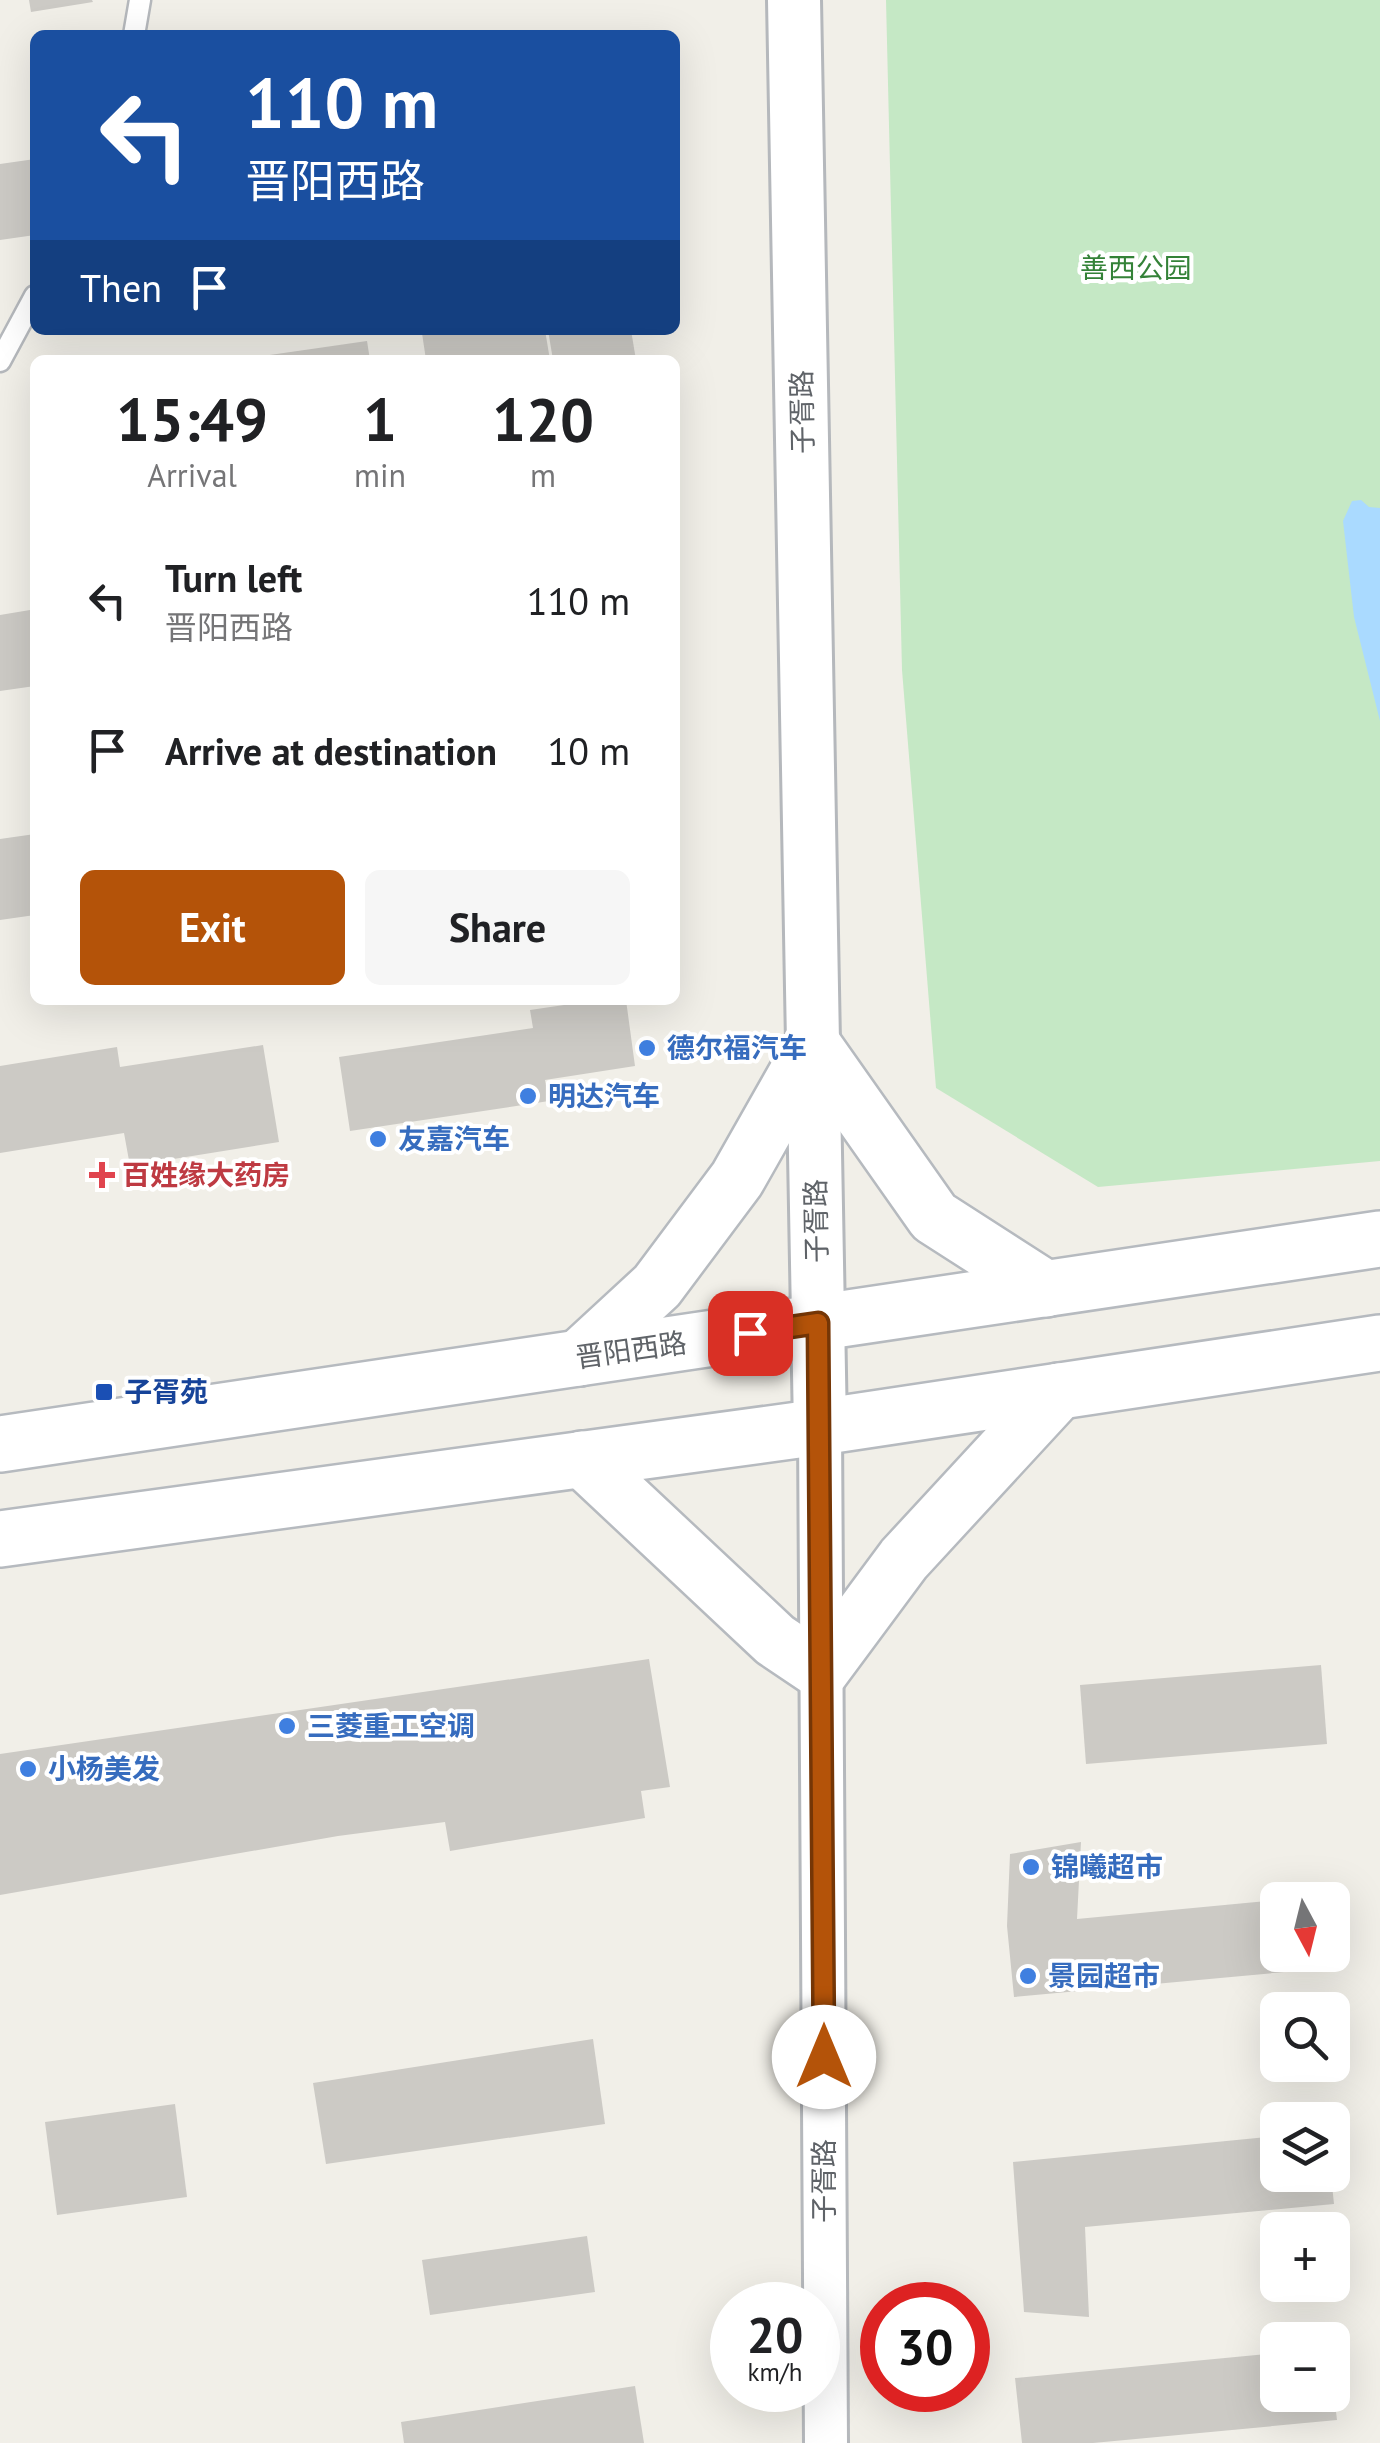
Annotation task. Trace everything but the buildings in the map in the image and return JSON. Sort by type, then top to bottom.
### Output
[{"type":"main road","points":[[580,1358],[658,1286],[737,1179],[813,1045],[934,1217],[1046,1289]]},
{"type":"main road","name":"晋阳西路","points":[[0,1444],[1371,1240]]},
{"type":"main road","points":[[0,1539],[820,1427],[1363,1346]]},
{"type":"main road","points":[[582,1459],[775,1640],[821,1672],[904,1559],[1059,1391]]},
{"type":"street","name":"子胥路","points":[[794,0],[820,1427],[826,2443]]},
{"type":"lane","points":[[135,30],[140,0]]},
{"type":"lane","points":[[0,361],[30,305]]},
{"type":"green space","name":"善西公园","points":[[886,0],[1380,0],[1380,1161],[1098,1187],[936,1088],[902,670]]},
{"type":"water","points":[[1361,500],[1369,507],[1380,508],[1380,721],[1354,617],[1343,521],[1352,501]]},
{"type":"place","name":"德尔福汽车","points":[[647,1048]]},
{"type":"place","name":"明达汽车","points":[[528,1096]]},
{"type":"place","name":"友嘉汽车","points":[[378,1139]]},
{"type":"place","name":"百姓缘大药房","points":[[102,1175]]},
{"type":"place","name":"子胥苑","points":[[104,1392]]},
{"type":"place","name":"三菱重工空调","points":[[287,1726]]},
{"type":"place","name":"小杨美发","points":[[28,1769]]},
{"type":"place","name":"锦曦超市","points":[[1031,1867]]},
{"type":"place","name":"景园超市","points":[[1028,1976]]},
{"type":"route","points":[[750,1333],[818,1323],[824,2057]]}]
